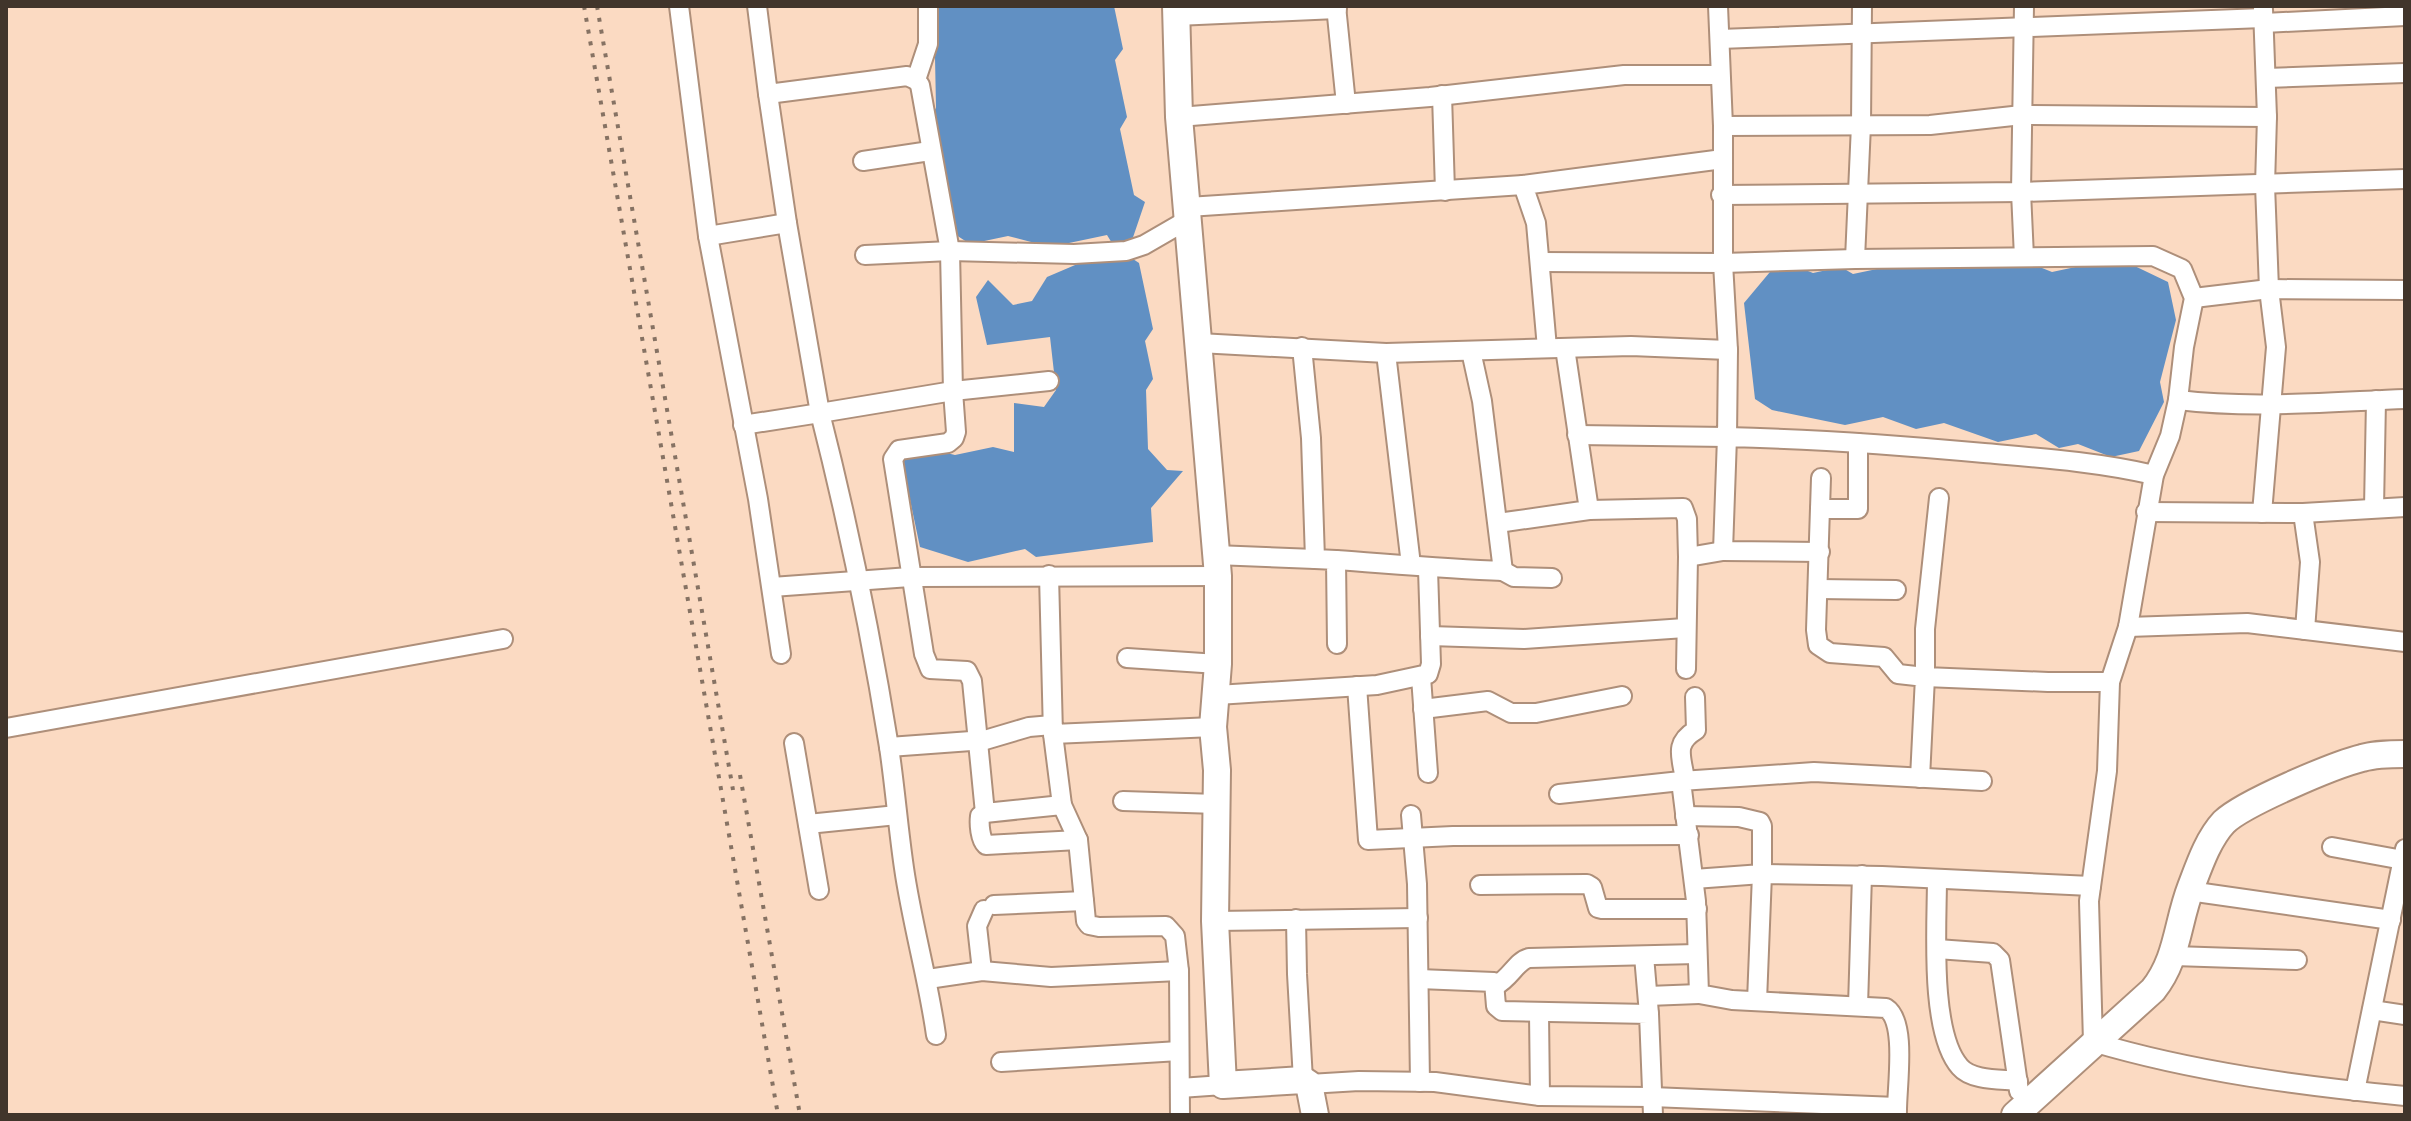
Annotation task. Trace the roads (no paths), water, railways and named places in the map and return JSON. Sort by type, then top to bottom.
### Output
[{"type":"street","points":[[679,6],[708,236],[772,587],[781,654]]},
{"type":"street","points":[[757,6],[787,223],[820,413],[843,501],[858,579],[889,747],[905,871],[928,979],[936,1035]]},
{"type":"street","points":[[916,80],[928,44],[928,6]]},
{"type":"street","points":[[1718,6],[1723,126],[1721,195],[1728,350],[1723,551]]},
{"type":"street","points":[[1855,259],[1862,6]]},
{"type":"street","points":[[2024,6],[2021,192],[2024,257]]},
{"type":"street","points":[[1223,1085],[1215,921],[1217,804],[1213,727],[1218,664],[1217,565],[1179,117],[1176,11],[1337,7],[1346,104]]},
{"type":"street","points":[[1720,39],[2111,26],[2264,16],[2405,16]]},
{"type":"street","points":[[2262,513],[2276,347],[2269,289],[2265,185],[2267,117],[2264,16]]},
{"type":"street","points":[[2266,78],[2405,73]]},
{"type":"street","points":[[1179,117],[1442,95],[1624,75],[1720,75]]},
{"type":"street","points":[[768,94],[907,76],[920,85],[950,251],[956,432],[954,438],[941,444],[899,450],[893,459],[926,662],[930,669],[962,670],[970,675],[985,813]]},
{"type":"street","points":[[1442,95],[1445,191]]},
{"type":"street","points":[[1723,126],[1930,125],[2022,115],[2267,117]]},
{"type":"street","points":[[863,161],[930,151]]},
{"type":"street","points":[[865,255],[950,251],[1074,254],[1126,251],[1144,245],[1188,213],[1523,185],[1723,159]]},
{"type":"street","points":[[1721,195],[2021,192],[2405,179]]},
{"type":"street","points":[[1523,185],[1536,223],[1556,348],[1577,435],[1589,510]]},
{"type":"street","points":[[708,236],[787,223]]},
{"type":"street","points":[[1541,262],[1723,263],[2153,256],[2182,269],[2194,298],[2178,400],[2170,436],[2154,475],[2128,627],[2110,682],[2107,771],[2089,901],[2093,1042]]},
{"type":"street","points":[[2194,298],[2269,289],[2405,290]]},
{"type":"street","points":[[1199,343],[1386,353],[1631,346],[1728,350]]},
{"type":"street","points":[[1302,347],[1311,438],[1315,559]]},
{"type":"street","points":[[1471,351],[1482,401],[1503,571]]},
{"type":"street","points":[[1217,695],[1377,685],[1421,677],[1430,671],[1430,636],[1386,353]]},
{"type":"street","points":[[743,425],[953,391],[1049,381]]},
{"type":"street","points":[[2178,400],[2271,403],[2405,399]]},
{"type":"street","points":[[2374,508],[2376,400]]},
{"type":"street","points":[[1577,435],[1858,443],[2107,464],[2154,475]]},
{"type":"street","points":[[1820,509],[1858,509],[1858,443]]},
{"type":"street","points":[[1821,478],[1816,630],[1818,645],[1822,649],[1830,653],[1888,658],[1898,674],[2033,682],[2110,682]]},
{"type":"street","points":[[1920,778],[1925,629],[1939,498]]},
{"type":"street","points":[[2146,512],[2303,513],[2405,507]]},
{"type":"street","points":[[1498,523],[1589,510],[1683,508],[1687,519],[1688,557],[1686,669]]},
{"type":"street","points":[[2303,513],[2310,562],[2305,630]]},
{"type":"street","points":[[1688,557],[1723,551],[1820,552]]},
{"type":"street","points":[[772,587],[858,579],[1049,575],[1315,559],[1503,571],[1514,577],[1552,578]]},
{"type":"street","points":[[1336,560],[1337,644]]},
{"type":"street","points":[[1049,575],[1052,730],[1062,805],[1078,840],[1086,921],[1093,926],[1166,926],[1175,936],[1179,971],[1180,1115]]},
{"type":"street","points":[[1818,589],[1896,590]]},
{"type":"street","points":[[2128,627],[2247,623],[2405,642]]},
{"type":"street","points":[[1430,636],[1524,639],[1685,628]]},
{"type":"street","points":[[6,728],[503,639]]},
{"type":"street","points":[[1127,658],[1218,664]]},
{"type":"street","points":[[1421,677],[1428,773]]},
{"type":"street","points":[[1357,686],[1368,840],[1689,835]]},
{"type":"street","points":[[1423,709],[1488,701],[1511,713],[1536,713],[1622,696]]},
{"type":"street","points":[[1695,697],[1696,730],[1683,739],[1682,744],[1685,816],[1697,909],[1699,994]]},
{"type":"street","points":[[889,747],[978,741],[1029,727],[1052,730],[1213,727]]},
{"type":"street","points":[[794,743],[819,890]]},
{"type":"street","points":[[2018,1112],[2153,990],[2174,956],[2189,891],[2213,836],[2232,815],[2342,763],[2365,757],[2405,754]]},
{"type":"street","points":[[1559,794],[1683,780],[1814,772],[1982,781]]},
{"type":"street","points":[[1123,801],[1217,804]]},
{"type":"street","points":[[1062,805],[985,813],[979,820],[983,841],[986,845],[1078,840]]},
{"type":"street","points":[[808,824],[897,815]]},
{"type":"street","points":[[1411,815],[1418,918],[1420,1082]]},
{"type":"street","points":[[1685,816],[1739,817],[1760,822],[1763,833],[1757,1001]]},
{"type":"street","points":[[2332,847],[2404,861],[2395,926],[2372,1010],[2355,1091]]},
{"type":"street","points":[[1694,879],[1762,874],[1862,875],[2091,886]]},
{"type":"street","points":[[1858,1006],[1862,875]]},
{"type":"street","points":[[1937,879],[1937,990],[1951,1051],[1961,1069],[1980,1077],[2018,1081]]},
{"type":"street","points":[[1480,885],[1587,884],[1592,887],[1598,908],[1602,909],[1697,909]]},
{"type":"street","points":[[2189,891],[2395,926]]},
{"type":"street","points":[[982,971],[977,926],[989,908],[1084,901]]},
{"type":"street","points":[[1215,921],[1418,918]]},
{"type":"street","points":[[1296,919],[1306,1082],[1315,1115]]},
{"type":"street","points":[[1937,949],[1993,953],[2000,960],[2018,1081],[2018,1112]]},
{"type":"street","points":[[1495,986],[1509,978],[1523,959],[1697,954]]},
{"type":"street","points":[[1644,956],[1652,1106]]},
{"type":"street","points":[[2174,956],[2297,960]]},
{"type":"street","points":[[928,979],[982,971],[1051,977],[1179,971]]},
{"type":"street","points":[[1180,1088],[1306,1082],[1420,1082],[1540,1096],[1560,1106],[1897,1111],[1899,1057],[1893,1014],[1886,1008],[1757,1001],[1699,994],[1648,1005],[1539,1014],[1498,1009],[1494,982],[1419,979]]},
{"type":"street","points":[[2372,1010],[2405,1015]]},
{"type":"street","points":[[1539,1014],[1540,1096]]},
{"type":"street","points":[[2093,1042],[2125,1052],[2208,1068],[2405,1096]]},
{"type":"street","points":[[1001,1062],[1179,1051]]},
{"type":"water","points":[[934,6],[1114,6],[1123,49],[1115,60],[1127,117],[1120,129],[1134,195],[1145,202],[1127,255],[1139,263],[1153,329],[1145,341],[1153,379],[1146,390],[1148,449],[1167,470],[1183,471],[1151,508],[1153,542],[1036,557],[1025,549],[968,562],[920,547],[902,462],[913,445],[955,455],[993,447],[1014,452],[1014,403],[1044,407],[1056,390],[1050,337],[987,345],[976,297],[988,280],[1013,305],[1032,301],[1047,277],[1115,248],[1107,235],[1050,247],[1008,236],[970,244],[953,233],[921,131],[936,108]]},
{"type":"water","points":[[1939,256],[2019,259],[2052,272],[2118,258],[2168,282],[2176,320],[2160,382],[2164,402],[2139,451],[2111,457],[2078,444],[2059,448],[2036,434],[1998,442],[1944,423],[1916,429],[1883,417],[1845,425],[1772,410],[1755,399],[1744,303],[1780,260],[1813,273],[1841,267],[1853,274]]},
{"type":"railway","points":[[584,6],[778,1115]]},
{"type":"railway","points":[[597,6],[733,790]]},
{"type":"railway","points":[[740,775],[800,1115]]}]
